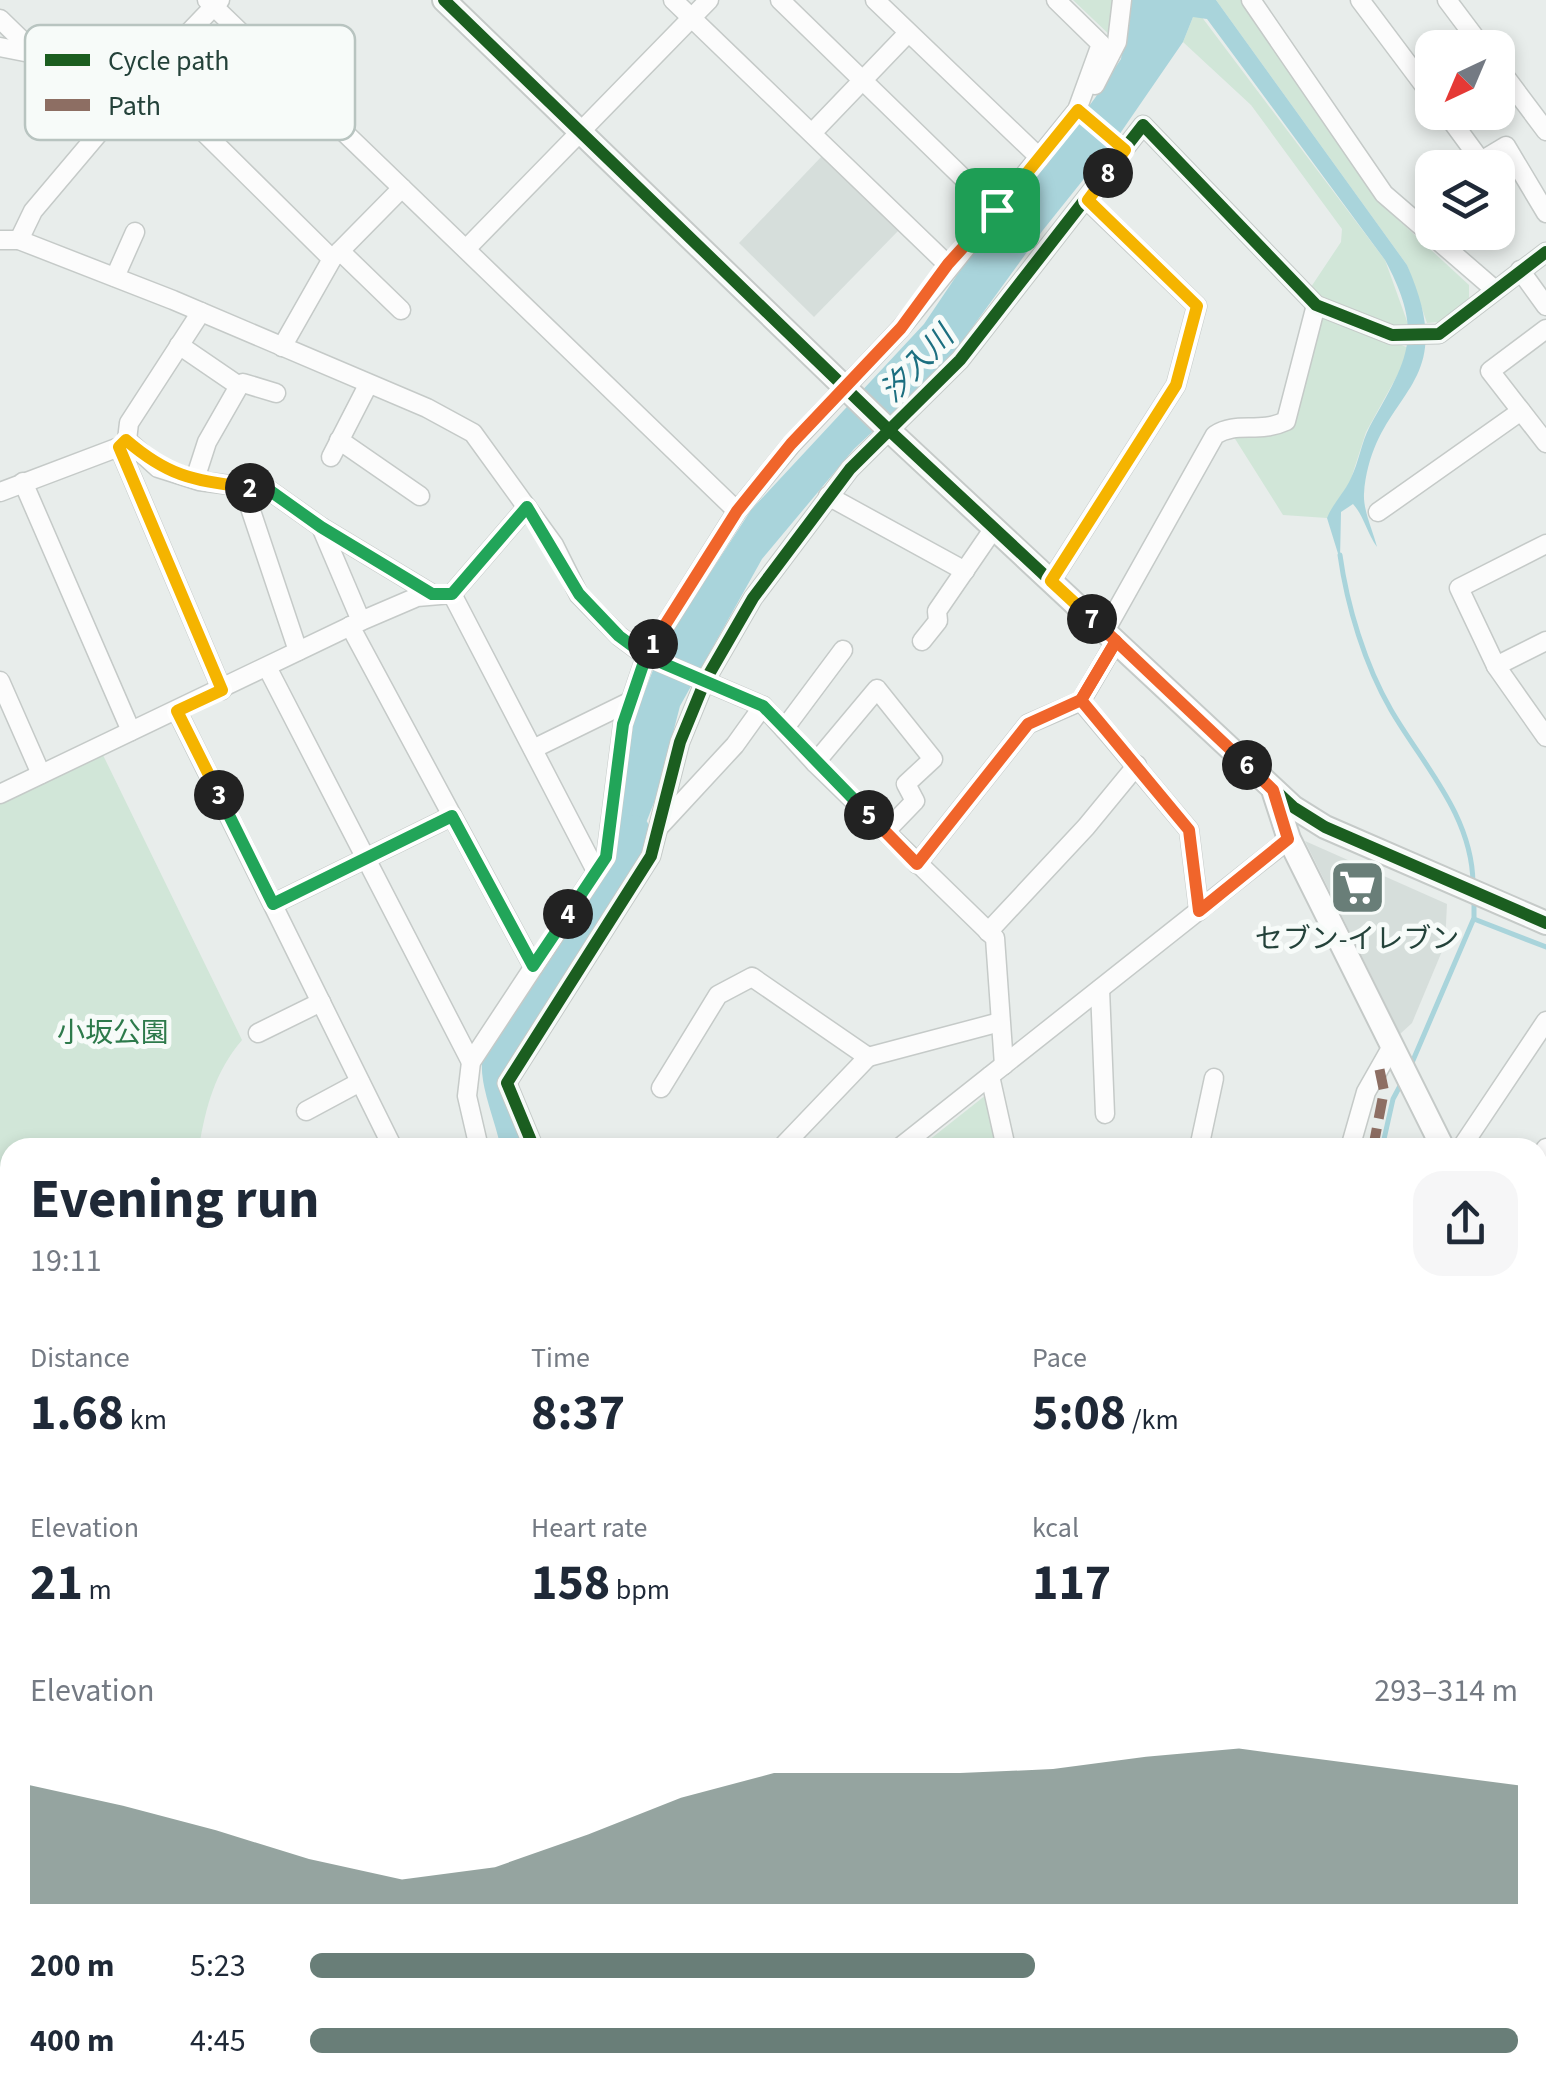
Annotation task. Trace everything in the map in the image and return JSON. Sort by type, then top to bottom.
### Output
[{"type":"street","points":[[444,0],[892,433],[1273,790],[1325,827],[1546,923]]},
{"type":"street","points":[[673,0],[948,264]]},
{"type":"street","points":[[466,249],[709,0]]},
{"type":"street","points":[[780,0],[997,210]]},
{"type":"street","points":[[874,0],[1040,158]]},
{"type":"street","points":[[1056,0],[1101,44],[1078,110]]},
{"type":"street","points":[[477,1138],[467,1096],[471,1062],[606,857],[623,724],[646,656],[737,511],[901,328],[948,264],[1078,110],[1117,42],[1122,0]]},
{"type":"street","points":[[1251,0],[1384,194],[1494,289]]},
{"type":"street","points":[[1360,0],[1415,73]]},
{"type":"street","points":[[1447,0],[1470,30]]},
{"type":"street","points":[[193,25],[214,2],[237,25]]},
{"type":"street","points":[[0,19],[25,43]]},
{"type":"street","points":[[812,133],[908,33]]},
{"type":"street","points":[[0,47],[25,52]]},
{"type":"street","points":[[1515,90],[1546,131]]},
{"type":"street","points":[[1078,110],[1125,150]]},
{"type":"street","points":[[530,1138],[507,1082],[650,856],[680,742],[705,681],[753,598],[828,496],[960,360],[1143,125],[1316,305],[1392,335],[1439,334],[1546,252]]},
{"type":"street","points":[[1458,130],[1481,161],[1506,146],[1544,201]]},
{"type":"street","points":[[93,140],[10,240],[201,312],[473,433],[527,507],[579,594],[619,636],[646,656],[763,706],[815,763],[995,938],[1000,1022],[997,1070],[1005,1138]]},
{"type":"street","points":[[215,140],[336,255],[401,310]]},
{"type":"street","points":[[353,140],[737,511]]},
{"type":"street","points":[[282,346],[336,255],[402,188]]},
{"type":"street","points":[[1051,581],[1176,385],[1197,306],[1088,200]]},
{"type":"street","points":[[115,277],[135,232]]},
{"type":"street","points":[[1520,270],[1546,306]]},
{"type":"street","points":[[917,864],[1028,724],[1081,700],[1110,636],[1221,431],[1266,431],[1286,421],[1316,305]]},
{"type":"street","points":[[201,312],[129,423],[123,444],[222,690]]},
{"type":"street","points":[[1546,329],[1490,371],[1546,443]]},
{"type":"street","points":[[180,345],[239,386]]},
{"type":"street","points":[[194,480],[206,442],[239,386],[243,383],[276,393]]},
{"type":"street","points":[[368,385],[335,448],[420,496]]},
{"type":"street","points":[[1378,512],[1407,503],[1521,411]]},
{"type":"street","points":[[123,444],[158,468],[194,480],[269,490],[321,527],[432,594]]},
{"type":"street","points":[[0,492],[123,444]]},
{"type":"street","points":[[23,482],[131,731]]},
{"type":"street","points":[[242,487],[298,651]]},
{"type":"street","points":[[828,496],[965,571]]},
{"type":"street","points":[[0,794],[355,624],[432,594],[452,594],[527,507]]},
{"type":"street","points":[[321,527],[355,624],[533,966]]},
{"type":"street","points":[[922,641],[994,528]]},
{"type":"street","points":[[1545,732],[1496,666],[1459,588],[1546,544]]},
{"type":"street","points":[[452,594],[596,872]]},
{"type":"street","points":[[1496,666],[1546,641]]},
{"type":"street","points":[[784,729],[843,650]]},
{"type":"street","points":[[267,667],[471,1062]]},
{"type":"street","points":[[0,681],[41,774]]},
{"type":"street","points":[[815,763],[877,690],[933,759],[906,784],[915,800],[886,831]]},
{"type":"street","points":[[1081,700],[1189,830],[1199,911]]},
{"type":"street","points":[[533,750],[631,701]]},
{"type":"street","points":[[659,826],[735,745],[763,706]]},
{"type":"street","points":[[177,711],[388,1138]]},
{"type":"street","points":[[988,932],[1086,828],[1137,765]]},
{"type":"street","points":[[1273,790],[1288,839],[1438,1138]]},
{"type":"street","points":[[273,904],[452,816]]},
{"type":"street","points":[[912,1138],[1288,839]]},
{"type":"street","points":[[661,1088],[718,995],[752,977],[868,1057]]},
{"type":"street","points":[[1100,989],[1105,1114]]},
{"type":"street","points":[[258,1033],[321,1002]]},
{"type":"street","points":[[1468,1138],[1546,1021]]},
{"type":"street","points":[[791,1138],[868,1057],[1000,1022]]},
{"type":"street","points":[[1353,1138],[1366,1092],[1391,1048]]},
{"type":"street","points":[[1200,1138],[1214,1078]]},
{"type":"street","points":[[306,1111],[360,1082]]},
{"type":"shaded area","points":[[822,156],[899,230],[814,317],[739,243]]},
{"type":"shaded area","points":[[1305,841],[1447,904],[1445,944],[1412,1023],[1400,1034]]},
{"type":"green space","points":[[1073,0],[1117,0],[1115,40]]},
{"type":"green space","points":[[1216,0],[1241,0],[1379,202],[1415,235],[1415,250],[1431,250],[1469,285],[1469,298],[1439,322],[1427,323],[1407,265]]},
{"type":"green space","points":[[1201,16],[1385,260],[1408,324],[1385,326],[1309,290],[1341,242],[1342,229],[1251,105],[1183,42],[1193,17]]},
{"type":"green space","points":[[1327,317],[1409,348],[1408,356],[1366,432],[1350,482],[1327,518],[1283,515],[1232,434],[1266,436],[1289,426],[1319,319]]},
{"type":"green space","name":"小坂公園","points":[[102,753],[242,1040],[213,1090],[201,1138],[0,1138],[0,803]]},
{"type":"green space","points":[[986,1095],[1002,1138],[932,1138]]},
{"type":"water","points":[[1130,0],[1216,0],[1407,265],[1422,307],[1426,340],[1421,366],[1371,459],[1364,500],[1377,547],[1353,504],[1341,512],[1340,560],[1327,518],[1351,478],[1367,432],[1402,363],[1408,328],[1405,308],[1385,260],[1207,19],[1193,17],[1183,42],[1119,135],[1043,230],[948,361],[854,449],[762,559],[680,706],[657,795],[633,856],[574,916],[615,852],[634,719],[662,647],[751,510],[924,324],[963,266],[1095,98],[1121,59]]},
{"type":"waterway","points":[[1340,555],[1365,655],[1391,710],[1455,813],[1471,858],[1473,883]]},
{"type":"waterway","name":"汐入川","points":[[514,1138],[500,1084],[500,1046],[616,875],[634,831]]},
{"type":"waterway","points":[[1411,1065],[1474,918],[1474,899]]},
{"type":"waterway","points":[[1474,919],[1546,947]]},
{"type":"waterway","points":[[1384,1138],[1393,1099],[1401,1084]]},
{"type":"marked path","points":[[1077,110],[1125,150]]},
{"type":"marked path","points":[[1375,1138],[1384,1091],[1379,1067]]},
{"type":"cycle path","points":[[444,0],[892,433],[1293,807],[1325,827],[1546,923]]},
{"type":"cycle path","points":[[530,1138],[507,1083],[651,856],[680,742],[705,681],[753,598],[850,469],[960,360],[1143,125],[1316,305],[1392,335],[1439,334],[1546,252]]},
{"type":"place","name":"セブン-イレブン","points":[[1357,887]]},
{"type":"route","points":[[997,210],[948,264],[901,328],[791,444],[737,511],[646,656],[619,636],[579,594],[554,545],[527,507],[452,594],[432,594],[321,527],[269,490],[198,481],[158,468],[126,440],[119,447],[222,690],[177,711],[273,904],[452,816],[533,966],[606,857],[623,724],[646,656],[763,706],[917,864],[1028,724],[1061,713],[1081,700],[1116,641],[1273,790],[1288,839],[1199,911],[1189,830],[1081,700],[1116,641],[1051,581],[1176,385],[1197,306],[1088,200],[1125,150],[1078,110],[997,210]]}]
